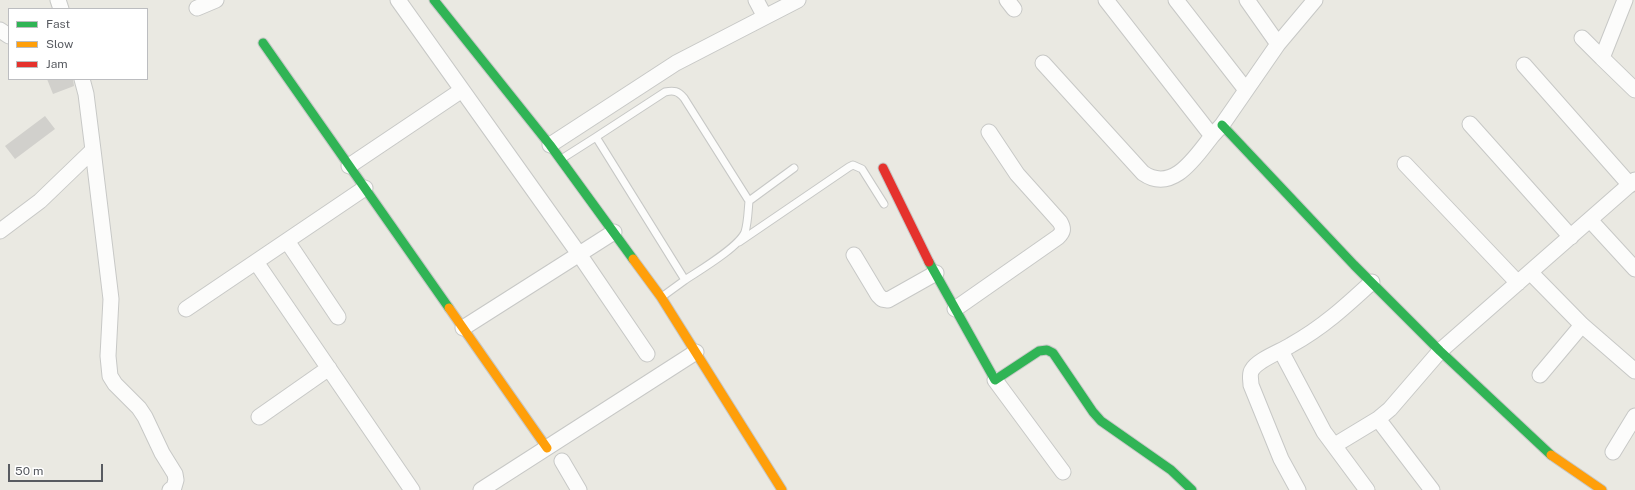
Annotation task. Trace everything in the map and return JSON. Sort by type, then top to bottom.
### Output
[{"type":"street","points":[[197,8],[216,0]]},
{"type":"street","points":[[398,0],[579,254],[646,354]]},
{"type":"street","points":[[434,0],[550,145],[661,297],[696,352],[719,392],[782,490]]},
{"type":"street","points":[[756,0],[765,17]]},
{"type":"street","points":[[550,145],[676,63],[798,0]]},
{"type":"street","points":[[1106,0],[1217,130],[1440,351],[1550,454],[1602,490]]},
{"type":"street","points":[[1176,0],[1246,90]]},
{"type":"street","points":[[1247,0],[1278,44]]},
{"type":"street","points":[[1602,58],[1626,0]]},
{"type":"street","points":[[1043,63],[1143,173],[1151,179],[1162,180],[1178,174],[1187,167],[1217,130],[1307,3]]},
{"type":"street","points":[[1582,38],[1635,90]]},
{"type":"street","points":[[263,43],[547,448]]},
{"type":"street","points":[[1335,445],[1378,419],[1390,409],[1440,351],[1632,182],[1524,65]]},
{"type":"street","points":[[82,80],[86,94],[111,299],[108,356],[110,376],[115,384],[139,408],[145,417],[162,453],[175,474],[176,487]]},
{"type":"street","points":[[349,166],[462,90]]},
{"type":"street","points":[[1470,124],[1571,237]]},
{"type":"street","points":[[955,309],[1058,238],[1063,232],[1063,227],[1060,222],[1017,174],[989,132]]},
{"type":"street","points":[[0,231],[40,201],[93,150]]},
{"type":"street","points":[[1405,164],[1518,283]]},
{"type":"street","points":[[883,168],[955,309],[995,380],[1063,472]]},
{"type":"street","points":[[186,309],[365,188]]},
{"type":"street","points":[[1590,220],[1635,269]]},
{"type":"street","points":[[463,328],[614,232]]},
{"type":"street","points":[[287,241],[338,317]]},
{"type":"street","points":[[854,255],[878,295],[882,299],[888,300],[936,273]]},
{"type":"street","points":[[256,262],[412,490]]},
{"type":"street","points":[[1530,272],[1582,325],[1635,371]]},
{"type":"street","points":[[1298,490],[1281,459],[1251,385],[1250,376],[1252,369],[1259,362],[1281,351],[1326,323],[1372,282]]},
{"type":"street","points":[[1540,375],[1582,325]]},
{"type":"street","points":[[995,380],[1039,351],[1047,350],[1053,353],[1101,421],[1168,467],[1192,490]]},
{"type":"street","points":[[1281,351],[1324,432],[1367,490]]},
{"type":"street","points":[[481,490],[696,352]]},
{"type":"street","points":[[259,417],[329,368]]},
{"type":"street","points":[[1613,452],[1635,416]]},
{"type":"street","points":[[1378,419],[1432,490]]},
{"type":"street","points":[[562,461],[579,490]]},
{"type":"lane","points":[[561,160],[665,92],[672,90],[678,92],[684,98],[749,201],[747,223],[739,242]]},
{"type":"lane","points":[[596,137],[685,280]]},
{"type":"lane","points":[[661,297],[853,165],[862,169],[884,204]]},
{"type":"lane","points":[[749,201],[794,168]]},
{"type":"building","points":[[47,80],[73,80],[74,86],[53,94]]},
{"type":"building","points":[[45,116],[55,129],[15,159],[5,146]]},
{"type":"traffic: fast","points":[[434,0],[550,145],[633,259]]},
{"type":"traffic: fast","points":[[263,43],[449,308]]},
{"type":"traffic: fast","points":[[1222,125],[1354,265],[1440,351],[1551,455]]},
{"type":"traffic: fast","points":[[929,262],[995,380],[1039,351],[1047,350],[1053,353],[1093,412],[1101,421],[1171,470],[1192,490]]},
{"type":"traffic: slow","points":[[633,259],[661,297],[782,490]]},
{"type":"traffic: slow","points":[[449,308],[547,448]]},
{"type":"traffic: slow","points":[[1551,455],[1602,490]]},
{"type":"traffic: jam","points":[[883,168],[929,262]]}]
